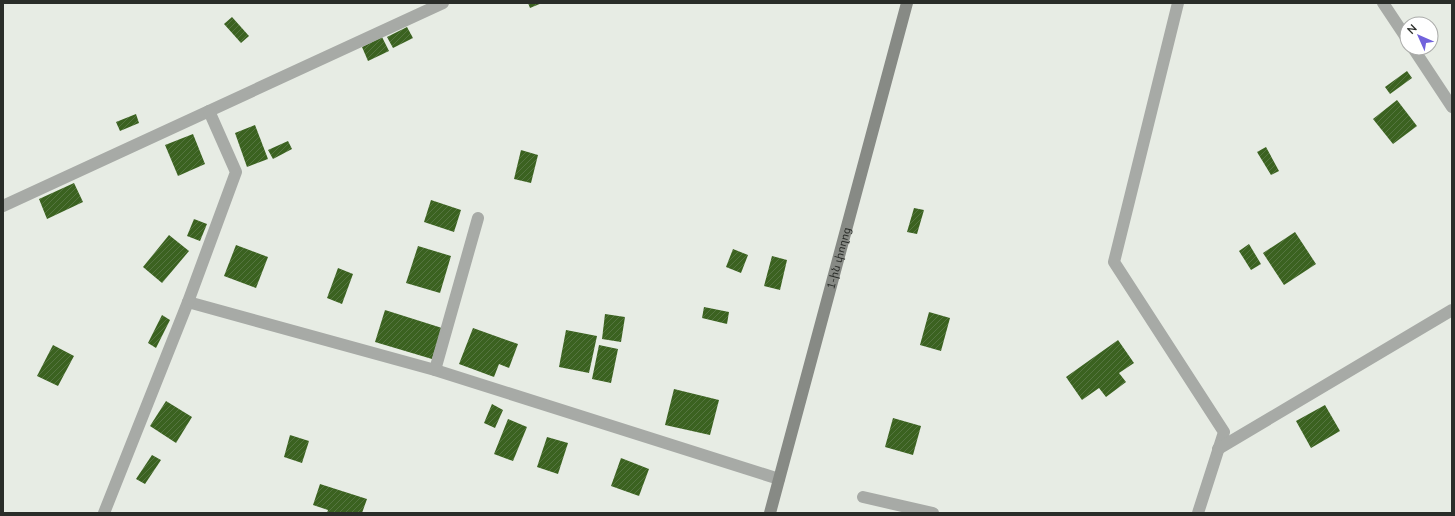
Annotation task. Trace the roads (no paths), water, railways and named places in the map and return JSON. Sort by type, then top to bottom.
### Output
[{"type":"main road","name":"1-ին փողոց","points":[[770,513],[907,3]]},
{"type":"street","points":[[3,206],[443,3]]},
{"type":"street","points":[[1178,3],[1114,262],[1224,432],[1198,513]]},
{"type":"street","points":[[1383,3],[1399,27]]},
{"type":"street","points":[[1418,56],[1452,107]]},
{"type":"street","points":[[104,513],[188,302],[236,172],[209,111]]},
{"type":"street","points":[[435,370],[478,218]]},
{"type":"street","points":[[188,302],[435,370],[780,479]]},
{"type":"street","points":[[1218,449],[1452,310]]},
{"type":"street","points":[[863,496],[933,513]]}]
